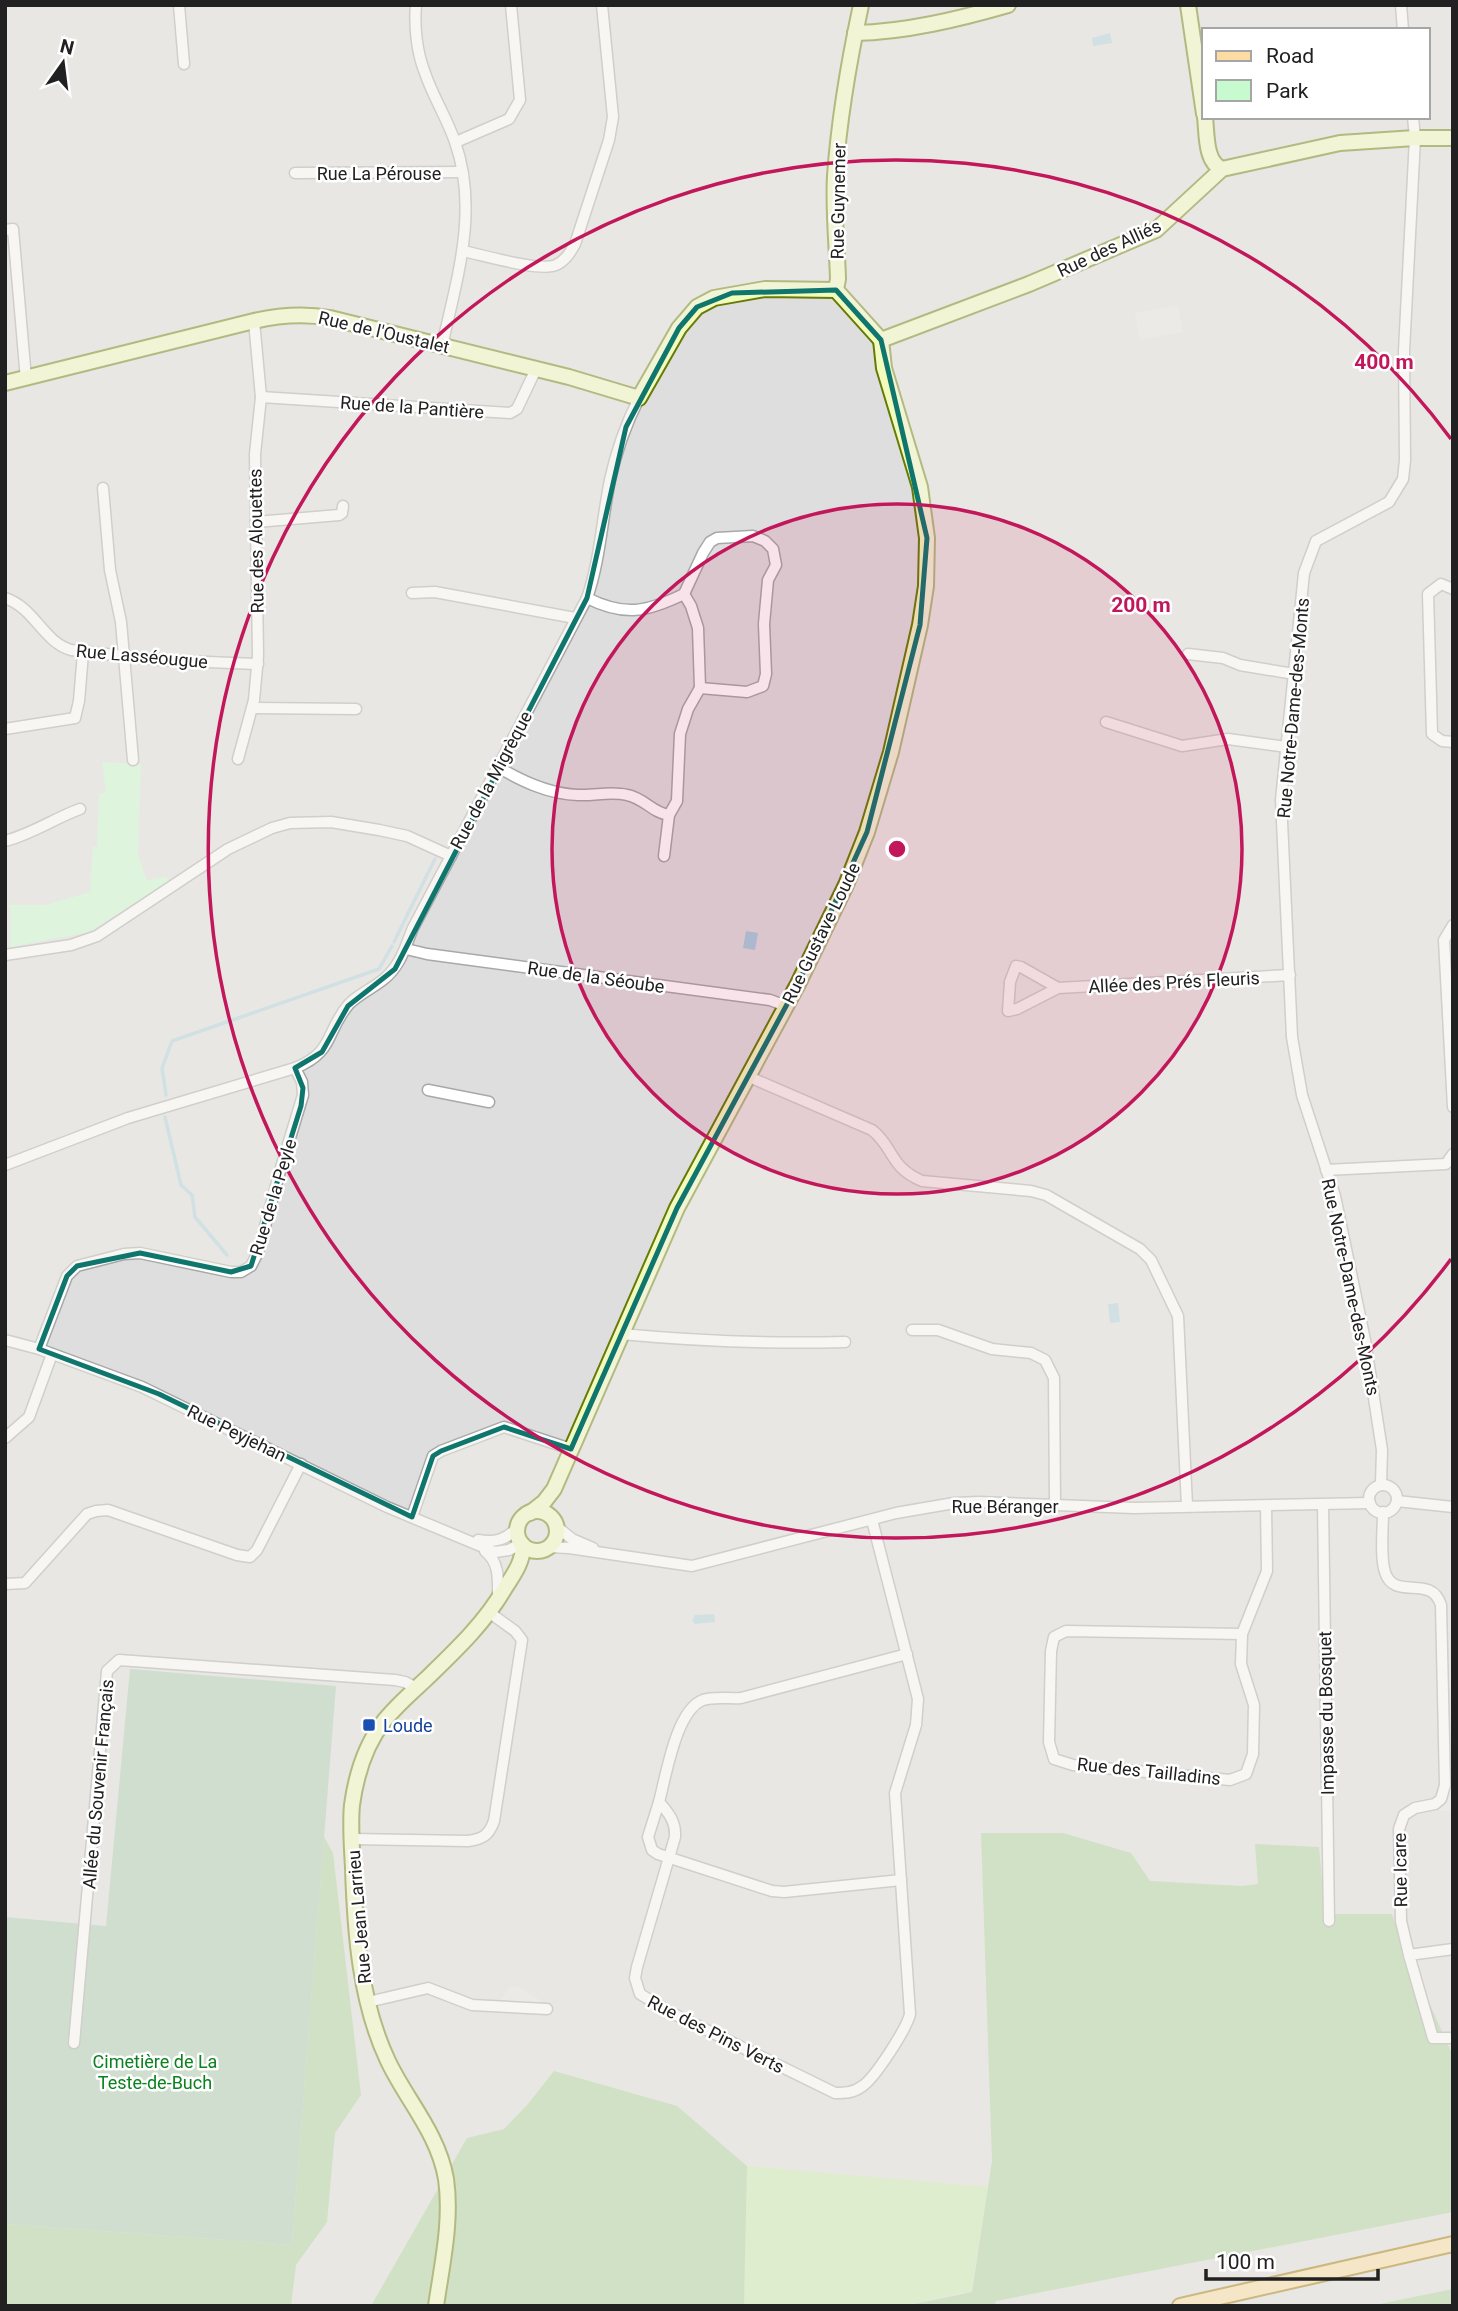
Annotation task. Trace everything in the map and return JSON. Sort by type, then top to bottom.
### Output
[{"type":"main road","points":[[1180,2306],[1453,2244]]},
{"type":"street","points":[[179,5],[184,64]]},
{"type":"street","points":[[416,5],[414,24],[424,71],[456,142],[467,204],[463,251],[442,346]]},
{"type":"street","points":[[456,142],[509,119],[520,100],[511,5]]},
{"type":"street","points":[[463,251],[540,268],[558,264],[575,244],[609,140],[613,117],[602,5]]},
{"type":"street","name":"Rue Guynemer","points":[[835,289],[838,279],[835,179],[843,103],[861,5]]},
{"type":"street","points":[[855,33],[873,33],[950,21],[1008,5]]},
{"type":"street","points":[[1188,5],[1202,102]]},
{"type":"street","points":[[1401,5],[1403,28]]},
{"type":"street","points":[[1204,119],[1211,160],[1222,169],[1340,143],[1453,138]]},
{"type":"street","name":"Rue Notre-Dame-des-Monts","points":[[1381,1485],[1382,1450],[1365,1340],[1335,1196],[1302,1095],[1292,1037],[1281,800],[1304,573],[1316,541],[1390,502],[1403,479],[1404,351],[1415,138],[1413,119]]},
{"type":"street","name":"Rue des Alliés","points":[[881,340],[1030,284],[1156,230],[1222,169]]},
{"type":"street","name":"Rue La Pérouse","points":[[295,173],[462,172]]},
{"type":"street","points":[[5,230],[13,229],[26,379]]},
{"type":"street","name":"Rue de la Migrèque","points":[[5,1166],[128,1118],[295,1068],[322,1052],[348,1006],[395,969],[413,928],[586,598],[595,568],[610,481],[626,427],[639,398],[679,328],[698,307],[714,298],[765,289],[835,289]]},
{"type":"street","points":[[835,289],[881,340]]},
{"type":"street","name":"Rue de l'Oustalet","points":[[5,383],[254,321],[293,314],[320,316],[536,369],[639,398]]},
{"type":"street","name":"Rue des Alouettes","points":[[238,759],[253,708],[257,664],[255,454],[261,397],[254,321]]},
{"type":"street","name":"Rue Gustave Loude","points":[[530,1513],[544,1502],[554,1489],[677,1208],[786,1006],[846,885],[867,832],[891,752],[920,625],[927,538],[923,505],[884,368],[881,340]]},
{"type":"street","name":"Rue de la Pantière","points":[[261,397],[510,413],[517,409],[536,369]]},
{"type":"street","points":[[103,488],[110,570],[120,615],[133,760]]},
{"type":"street","points":[[256,522],[339,515],[343,506]]},
{"type":"street","points":[[586,598],[609,608],[648,610],[684,594],[703,553],[716,538],[753,537],[765,541],[773,549],[776,565],[768,580],[764,624],[766,674],[762,686],[747,692],[700,688]]},
{"type":"street","points":[[1453,589],[1441,584],[1428,594],[1432,734],[1442,741],[1453,742]]},
{"type":"street","points":[[412,593],[435,592],[575,618]]},
{"type":"street","points":[[664,856],[670,815],[677,801],[680,734],[688,709],[700,688],[698,628],[684,594]]},
{"type":"street","name":"Rue Lasséougue","points":[[5,598],[26,608],[58,645],[83,653],[178,662],[257,664]]},
{"type":"street","points":[[5,729],[75,718],[83,653]]},
{"type":"street","points":[[1188,654],[1223,658],[1240,665],[1294,674]]},
{"type":"street","points":[[253,708],[356,709]]},
{"type":"street","points":[[1106,722],[1182,746],[1228,739],[1287,747]]},
{"type":"street","points":[[498,767],[538,788],[580,796],[601,793],[627,794],[644,800],[660,814],[670,815]]},
{"type":"street","points":[[5,841],[80,809]]},
{"type":"street","points":[[5,954],[71,945],[97,936],[228,849],[272,828],[290,824],[331,822],[379,830],[407,836],[451,856]]},
{"type":"street","points":[[1453,925],[1444,940],[1453,1107]]},
{"type":"street","name":"Rue de la Séoube","points":[[406,949],[438,956],[770,1000],[786,1006]]},
{"type":"street","name":"Allée des Prés Fleuris","points":[[1058,988],[1016,966],[1010,982],[1008,1011],[1058,988],[1290,975]]},
{"type":"street","name":"Rue de la Peyle","points":[[39,1349],[66,1276],[77,1266],[124,1254],[140,1253],[231,1272],[242,1272],[251,1266],[258,1252],[301,1105],[303,1088],[295,1068]]},
{"type":"street","points":[[747,1076],[872,1130],[896,1164],[922,1181],[1031,1191],[1046,1195],[1140,1249],[1151,1260],[1178,1316],[1187,1506]]},
{"type":"street","points":[[428,1090],[489,1102]]},
{"type":"street","points":[[1326,1170],[1446,1164],[1453,1154]]},
{"type":"street","points":[[912,1329],[939,1330],[992,1349],[1031,1353],[1045,1360],[1055,1378],[1055,1505]]},
{"type":"street","points":[[621,1334],[717,1342],[845,1342]]},
{"type":"street","name":"Rue Peyjehan","points":[[5,1340],[39,1349],[142,1387],[412,1517],[495,1552],[522,1544]]},
{"type":"street","points":[[5,1438],[29,1417],[52,1354]]},
{"type":"street","points":[[412,1517],[433,1456],[441,1451],[505,1427],[571,1449]]},
{"type":"street","points":[[5,1584],[25,1583],[87,1514],[96,1511],[108,1510],[237,1555],[250,1557],[257,1550],[301,1464]]},
{"type":"street","points":[[1381,1485],[1393,1489],[1397,1501],[1393,1508],[1377,1511],[1370,1503],[1371,1492],[1381,1485]]},
{"type":"street","name":"Rue Gustave Loude","points":[[554,1489],[555,1523]]},
{"type":"street","points":[[1397,1501],[1453,1507]]},
{"type":"street","name":"Rue Béranger","points":[[548,1548],[569,1548],[692,1566],[872,1520],[954,1503],[1134,1508],[1370,1503]]},
{"type":"street","name":"Impasse du Bosquet","points":[[1323,1505],[1329,1922]]},
{"type":"street","name":"Rue des Tailladins","points":[[1242,1634],[1066,1631],[1054,1637],[1051,1651],[1049,1742],[1054,1759],[1073,1765],[1230,1780],[1246,1774],[1252,1754],[1254,1705],[1241,1664],[1242,1634],[1267,1571],[1266,1506]]},
{"type":"street","points":[[543,1512],[555,1523],[556,1539],[548,1548],[534,1551],[522,1544],[517,1533],[520,1521],[530,1513],[543,1512]]},
{"type":"street","name":"Rue Icare","points":[[1383,1512],[1384,1569],[1388,1579],[1400,1587],[1432,1591],[1441,1605],[1445,1785],[1435,1804],[1409,1810],[1400,1821],[1399,1903],[1409,1955],[1433,2038],[1453,2038]]},
{"type":"street","name":"Rue des Pins Verts","points":[[659,1802],[673,1819],[676,1828],[637,1967],[635,1978],[640,1994],[668,2011],[835,2092],[850,2092],[867,2083],[908,2021],[910,2005],[895,1793],[918,1711],[918,1699],[872,1520]]},
{"type":"street","name":"Rue Béranger","points":[[555,1523],[572,1539],[606,1554]]},
{"type":"street","name":"Rue Peyjehan","points":[[463,1538],[495,1542],[509,1536],[518,1527]]},
{"type":"street","name":"Rue Peyjehan","points":[[463,1538],[493,1560],[498,1579],[494,1607]]},
{"type":"street","name":"Rue Jean Larrieu","points":[[518,1568],[522,1544]]},
{"type":"street","name":"Rue Jean Larrieu","points":[[436,2306],[448,2218],[444,2172],[431,2134],[385,2055],[368,2002],[356,1927],[352,1839],[354,1795],[368,1750],[384,1721],[459,1647],[494,1607],[518,1568],[530,1557],[548,1548]]},
{"type":"street","points":[[352,1839],[468,1841],[483,1838],[492,1828],[522,1640],[494,1607]]},
{"type":"street","points":[[901,1880],[772,1891],[658,1854],[652,1850],[649,1837],[678,1735],[693,1706],[703,1700],[715,1698],[741,1698],[907,1654]]},
{"type":"street","name":"Allée du Souvenir Français","points":[[74,2043],[107,1671],[119,1660],[395,1679],[416,1688]]},
{"type":"street","points":[[1409,1955],[1453,1949]]},
{"type":"street","points":[[368,2002],[428,1989],[471,2005],[547,2009]]},
{"type":"highlighted area","points":[[836,290],[881,340],[927,538],[920,625],[867,832],[798,984],[677,1208],[571,1449],[504,1427],[441,1451],[433,1456],[412,1517],[159,1394],[39,1349],[67,1276],[77,1266],[140,1253],[231,1272],[251,1266],[301,1106],[303,1088],[295,1068],[322,1052],[348,1006],[395,969],[587,598],[626,427],[679,328],[697,307],[732,293]]},
{"type":"shaded area","points":[[5,5],[1453,5],[1453,2306],[5,2306]]},
{"type":"shaded area","points":[[1178,305],[1183,332],[1140,340],[1135,313]]},
{"type":"shaded area","points":[[1445,1785],[1453,1786],[1453,1811],[1440,1811],[1435,1804]]},
{"type":"shaded area","points":[[510,1987],[519,1987],[547,2005],[496,2006]]},
{"type":"green space","points":[[102,762],[141,764],[138,855],[147,880],[166,877],[169,881],[89,932],[10,947],[11,912],[8,905],[45,905],[90,892],[93,847],[97,847],[99,794],[106,792]]},
{"type":"green space","name":"Cimetière de La Teste-de-Buch","points":[[130,1669],[336,1686],[292,2245],[5,2224],[5,1917],[106,1926]]},
{"type":"green space","points":[[981,1833],[1063,1833],[1131,1853],[1150,1881],[1242,1886],[1258,1884],[1255,1844],[1319,1847],[1325,1914],[1392,1914],[1400,1938],[1453,2056],[1453,2212],[996,2301],[994,2306],[905,2306],[972,2292],[992,2161]]},
{"type":"green space","points":[[324,1837],[333,1853],[361,2095],[335,2133],[327,2222],[296,2265],[291,2306],[5,2306],[5,2224],[292,2245]]},
{"type":"green space","points":[[554,2071],[677,2106],[747,2166],[744,2306],[371,2306],[467,2138],[504,2129]]},
{"type":"green space","points":[[747,2166],[988,2187],[971,2293],[959,2293],[905,2306],[744,2306]]},
{"type":"green space","points":[[1453,2289],[1453,2306],[1370,2306]]},
{"type":"water","points":[[1110,33],[1112,43],[1093,46],[1092,38]]},
{"type":"water","points":[[746,931],[758,933],[755,950],[743,948]]},
{"type":"water","points":[[1118,1303],[1120,1322],[1110,1323],[1108,1304]]},
{"type":"water","points":[[714,1614],[715,1622],[695,1624],[692,1621],[695,1615]]},
{"type":"waterway","points":[[394,942],[435,859]]},
{"type":"waterway","points":[[166,1095],[162,1068],[172,1041],[379,969],[392,946]]},
{"type":"waterway","points":[[165,1117],[181,1185],[192,1195],[195,1217],[227,1255]]},
{"type":"place","name":"Loude","points":[[369,1725]]}]
